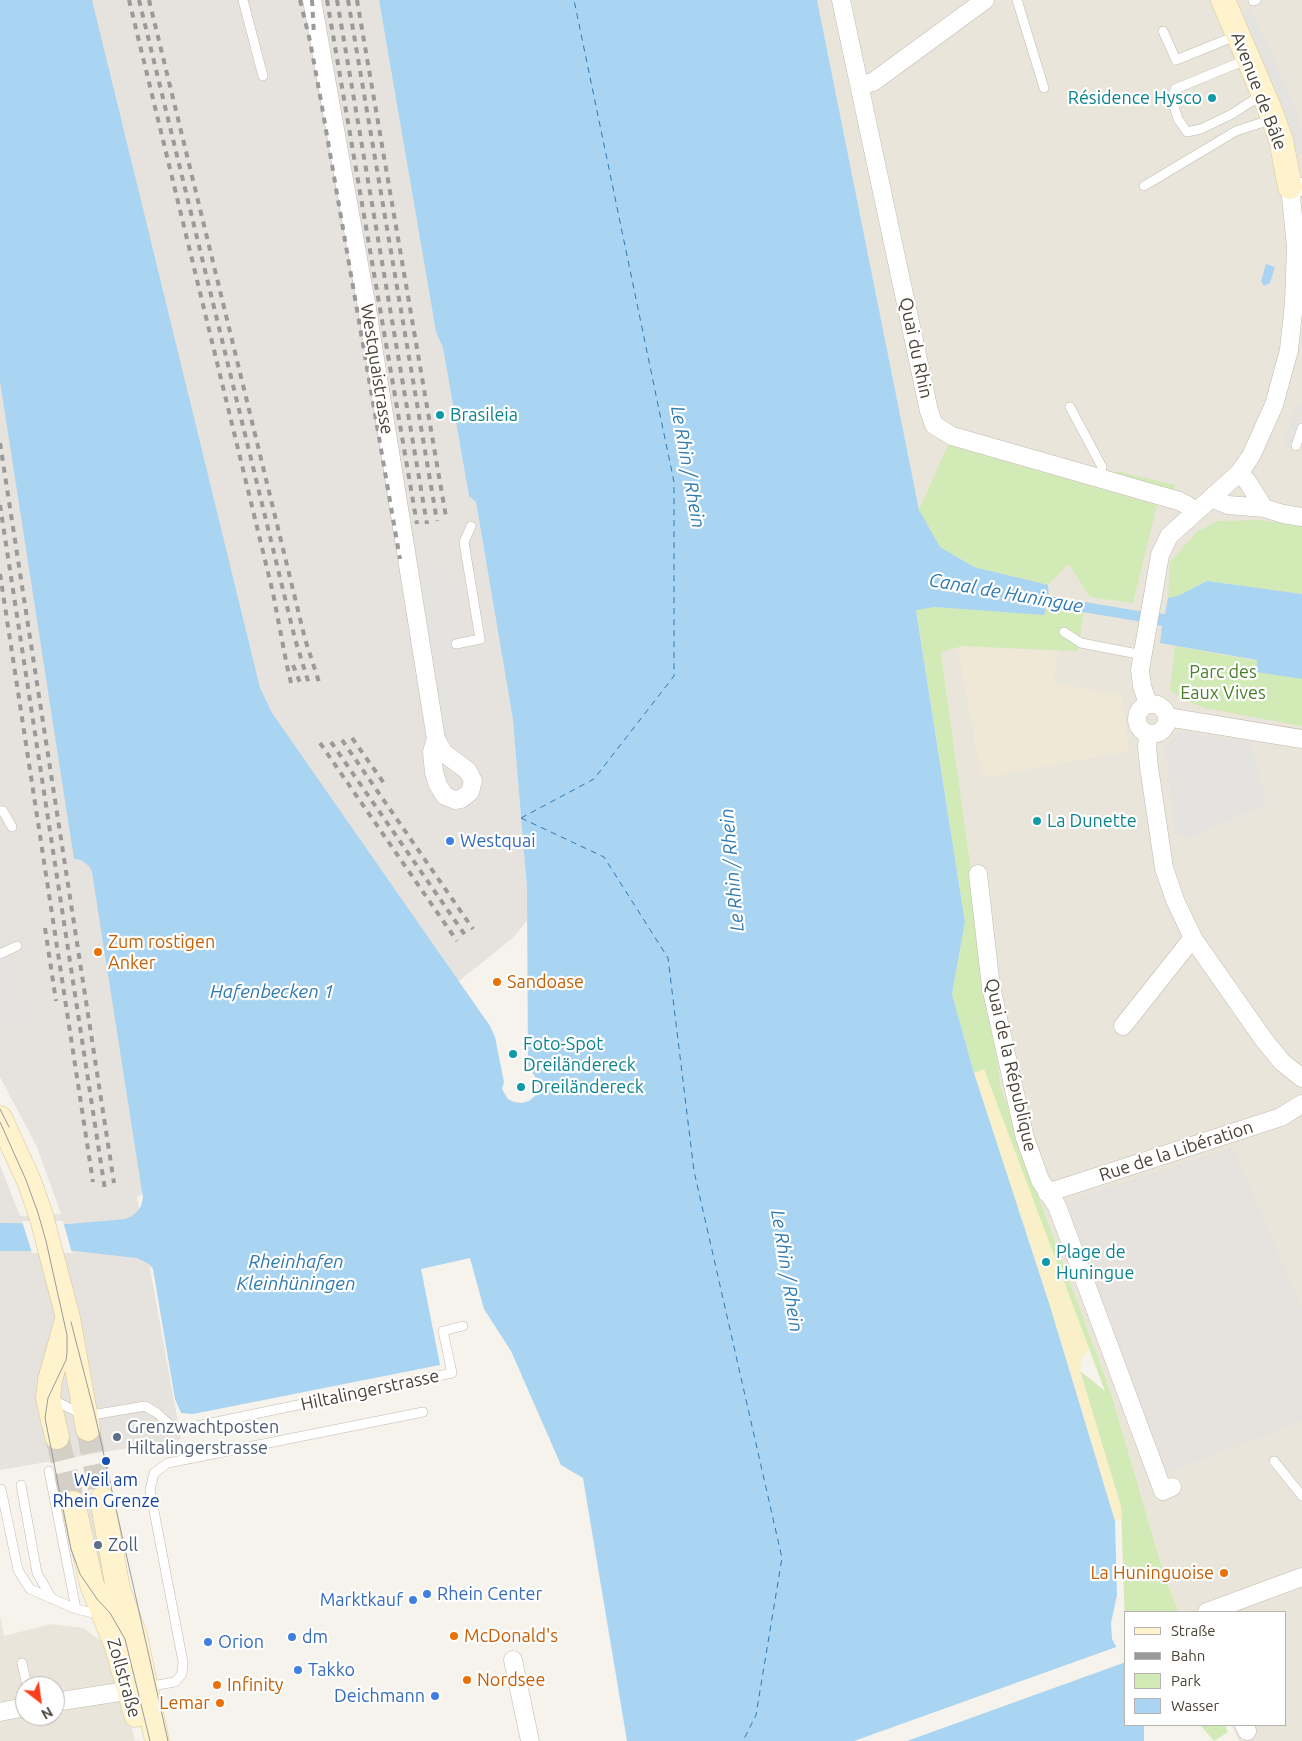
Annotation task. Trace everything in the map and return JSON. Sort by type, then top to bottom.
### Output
[{"type":"main road","name":"Avenue de Bâle","points":[[1223,0],[1263,93],[1296,187]]},
{"type":"main road","points":[[0,1118],[29,1181],[41,1216],[68,1318],[87,1423]]},
{"type":"main road","points":[[57,1437],[48,1398],[54,1367],[68,1318]]},
{"type":"main road","name":"Zollstraße","points":[[102,1498],[117,1586],[118,1620]]},
{"type":"main road","name":"Zollstraße","points":[[73,1503],[92,1585],[118,1620],[135,1636],[137,1689],[142,1741]]},
{"type":"main road","name":"Zollstraße","points":[[137,1689],[157,1741]]},
{"type":"street","name":"Westquaistrasse","points":[[312,0],[367,309],[436,739]]},
{"type":"street","name":"Quai du Rhin","points":[[841,0],[861,85],[929,410],[934,425],[952,436],[1179,501],[1195,512]]},
{"type":"street","points":[[861,85],[873,82],[985,0]]},
{"type":"street","name":"Avenue de Bâle","points":[[1148,704],[1142,686],[1140,670],[1160,555],[1169,536],[1239,473],[1251,456],[1274,404],[1297,327],[1294,304],[1296,187]]},
{"type":"street","points":[[1239,473],[1247,481],[1264,508]]},
{"type":"street","points":[[1211,498],[1228,505],[1264,508],[1302,517]]},
{"type":"street","points":[[1148,704],[1157,705],[1164,710],[1167,717],[1162,731],[1156,734],[1148,734],[1141,731],[1137,723],[1137,715],[1141,708],[1148,704]]},
{"type":"street","points":[[1167,717],[1302,739]]},
{"type":"street","points":[[1148,734],[1149,767],[1164,868],[1174,900],[1194,940],[1264,1040],[1282,1062],[1302,1078]]},
{"type":"street","name":"Quai de la République","points":[[978,874],[991,987],[1025,1138],[1040,1180],[1057,1206],[1163,1491],[1172,1487]]},
{"type":"street","points":[[1123,1026],[1188,944],[1194,940]]},
{"type":"street","points":[[1302,1086],[1302,1098]]},
{"type":"street","name":"Rue de la Libération","points":[[1047,1193],[1282,1117],[1302,1104]]},
{"type":"street","points":[[1210,1611],[1302,1577]]},
{"type":"street","points":[[513,1660],[530,1741]]},
{"type":"street","points":[[65,1700],[137,1689]]},
{"type":"street","points":[[0,1712],[15,1709]]},
{"type":"lane","points":[[243,0],[263,76]]},
{"type":"lane","points":[[1017,0],[1044,88]]},
{"type":"lane","points":[[1163,31],[1176,60],[1238,34]]},
{"type":"lane","points":[[1248,58],[1175,89],[1172,100],[1178,120],[1187,132],[1201,128],[1232,114],[1263,93]]},
{"type":"lane","points":[[1144,186],[1236,132],[1273,119]]},
{"type":"lane","points":[[1070,407],[1102,467],[1099,477]]},
{"type":"lane","points":[[1296,446],[1302,428]]},
{"type":"lane","points":[[456,644],[480,640],[464,542],[471,526]]},
{"type":"lane","points":[[1064,632],[1081,643],[1144,649]]},
{"type":"lane","points":[[0,811],[2,810],[12,827]]},
{"type":"lane","points":[[0,954],[18,946]]},
{"type":"lane","name":"Hiltalingerstrasse","points":[[87,1423],[145,1406],[157,1413],[169,1424],[182,1429],[452,1373],[443,1330],[463,1326]]},
{"type":"lane","points":[[48,1398],[87,1423]]},
{"type":"lane","points":[[137,1689],[175,1682],[182,1674],[183,1662],[150,1490],[154,1473],[168,1463],[423,1412]]},
{"type":"lane","points":[[1274,1461],[1302,1496]]},
{"type":"lane","points":[[50,1471],[76,1609]]},
{"type":"lane","points":[[21,1485],[37,1573],[52,1599]]},
{"type":"lane","name":"Zollstraße","points":[[1,1489],[18,1570],[30,1589],[76,1609],[118,1620]]},
{"type":"lane","points":[[22,1664],[25,1676]]},
{"type":"shaded area","points":[[0,0],[379,0],[436,332],[443,348],[469,496],[476,502],[513,720],[527,888],[527,921],[514,937],[459,981],[137,1197],[181,1439],[0,1470],[0,1165],[20,1216],[61,1214],[37,1147],[0,1077]]},
{"type":"shaded area","points":[[812,0],[1302,0],[1302,1741],[1239,1741],[1232,1726],[1287,1726],[1287,1611],[1178,1611],[1163,1571],[1111,1393],[1037,1193],[1001,1087],[935,607]]},
{"type":"shaded area","points":[[1251,10],[1294,104],[1302,131],[1302,155],[1295,156],[1239,16]]},
{"type":"shaded area","points":[[1296,404],[1302,406],[1302,411],[1291,448],[1283,446]]},
{"type":"shaded area","points":[[414,558],[424,560],[457,582],[467,632],[478,647],[489,745],[465,758],[445,749]]},
{"type":"shaded area","points":[[962,646],[1058,651],[1054,683],[1122,695],[1129,751],[982,778],[958,650]]},
{"type":"shaded area","points":[[1181,732],[1250,741],[1267,804],[1189,838],[1175,834],[1165,746]]},
{"type":"shaded area","points":[[0,937],[3,946],[6,946],[28,1010],[24,1011],[27,1023],[0,1024]]},
{"type":"shaded area","points":[[1233,1147],[1302,1309],[1302,1421],[1163,1474],[1137,1395],[1064,1202]]},
{"type":"shaded area","name":"Zoll","points":[[85,1506],[95,1509],[110,1585],[100,1582]]},
{"type":"shaded area","points":[[0,1615],[4,1636],[51,1624],[83,1628],[114,1650],[135,1741],[0,1741]]},
{"type":"green space","points":[[948,445],[1157,505],[1133,603],[1090,597],[1069,564],[1048,585],[974,567],[940,547],[919,510]]},
{"type":"green space","points":[[1116,471],[1175,485],[1174,490],[1115,475]]},
{"type":"green space","points":[[1261,520],[1302,526],[1302,594],[1207,581],[1178,596],[1168,598],[1170,562],[1197,532],[1217,521]]},
{"type":"green space","points":[[1047,606],[1084,612],[1077,651],[962,646],[941,652],[1001,1087],[1037,1193],[1111,1393],[1163,1571],[1178,1611],[1124,1611],[1121,1507],[1080,1371],[1105,1391],[984,1070],[974,1073],[952,994],[965,922],[916,609],[935,607],[1044,615]]},
{"type":"green space","name":"Parc des Eaux Vives","points":[[1175,646],[1257,661],[1256,672],[1302,679],[1302,726],[1205,708],[1183,699],[1170,690]]},
{"type":"green space","points":[[1201,1726],[1225,1726],[1228,1732],[1214,1741]]},
{"type":"sand","name":"Plage de Huningue","points":[[984,1069],[1089,1349],[1081,1360],[1080,1371],[1121,1507],[1122,1518],[1115,1521],[1049,1303],[974,1073]]},
{"type":"water","points":[[0,0],[92,0],[260,688],[272,713],[490,1026],[495,1037],[504,1082],[502,1089],[508,1099],[522,1103],[529,1101],[536,1095],[538,1088],[537,1080],[528,1065],[527,888],[513,720],[476,502],[469,496],[443,348],[436,332],[379,0],[817,0],[919,510],[940,547],[974,567],[1048,585],[1049,596],[1133,610],[1165,614],[1168,598],[1178,596],[1207,581],[1302,594],[1302,679],[1256,672],[1257,660],[1160,643],[1162,626],[1131,620],[1047,606],[1044,615],[935,607],[916,610],[965,922],[952,994],[974,1073],[1049,1303],[1115,1521],[1117,1595],[1111,1623],[1112,1639],[1124,1661],[1124,1726],[1144,1726],[1144,1741],[627,1741],[583,1478],[561,1465],[511,1351],[484,1309],[470,1258],[421,1269],[440,1365],[193,1414],[181,1413],[175,1399],[153,1269],[149,1264],[137,1258],[75,1251],[0,1251],[0,1223],[69,1224],[125,1219],[137,1212],[143,1198],[92,872],[89,866],[81,860],[74,859],[0,381]]},
{"type":"water","points":[[1266,264],[1275,267],[1270,283],[1264,286],[1261,281]]},
{"type":"pier","points":[[22,1221],[63,1221],[72,1253],[32,1253]]},
{"type":"pier","points":[[1119,1646],[1124,1657],[1124,1663],[907,1741],[854,1741]]},
{"type":"ferry route","points":[[521,818],[594,779],[674,676],[674,482],[574,0]]},
{"type":"ferry route","points":[[521,818],[604,857],[668,958],[694,1171],[782,1558],[756,1715],[743,1741]]},
{"type":"tunnel","points":[[88,1429],[102,1499]]},
{"type":"tunnel","points":[[57,1437],[73,1503]]},
{"type":"tram line","points":[[0,1109],[9,1127]]},
{"type":"tram line","points":[[0,1122],[26,1180],[38,1213],[67,1335],[66,1360],[48,1398],[45,1418],[71,1549],[80,1574],[97,1599],[110,1613],[125,1639],[150,1741]]},
{"type":"tram line","points":[[71,1322],[95,1415],[168,1741]]},
{"type":"railway","points":[[129,0],[273,593],[292,687]]},
{"type":"railway","points":[[139,0],[295,639],[309,684]]},
{"type":"railway","points":[[149,0],[305,639],[319,682]]},
{"type":"railway","points":[[300,0],[321,101],[400,559]]},
{"type":"railway","points":[[312,0],[314,35]]},
{"type":"railway","points":[[327,0],[417,524]]},
{"type":"railway","points":[[337,0],[427,524]]},
{"type":"railway","points":[[348,0],[437,521]]},
{"type":"railway","points":[[357,0],[446,517]]},
{"type":"railway","points":[[0,443],[114,1183]]},
{"type":"railway","points":[[0,505],[105,1190]]},
{"type":"railway","points":[[0,574],[93,1182]]},
{"type":"railway","points":[[293,665],[301,685]]},
{"type":"railway","points":[[352,738],[386,786]]},
{"type":"railway","points":[[342,740],[473,929]]},
{"type":"railway","points":[[331,742],[465,935]]},
{"type":"railway","points":[[320,743],[457,941]]},
{"type":"railway","points":[[45,928],[56,1001]]},
{"type":"place","name":"Résidence Hysco","points":[[1212,98]]},
{"type":"place","name":"Brasileia","points":[[440,415]]},
{"type":"place","name":"La Dunette","points":[[1037,821]]},
{"type":"place","name":"Westquai","points":[[450,841]]},
{"type":"place","name":"Zum rostigen Anker","points":[[98,952]]},
{"type":"place","name":"Sandoase","points":[[497,982]]},
{"type":"place","name":"Foto-Spot Dreiländereck","points":[[513,1054]]},
{"type":"place","name":"Dreiländereck","points":[[521,1087]]},
{"type":"place","name":"Plage de Huningue","points":[[1046,1262]]},
{"type":"place","name":"Grenzwachtposten Hiltalingerstrasse","points":[[117,1437]]},
{"type":"place","name":"Weil am Rhein Grenze","points":[[106,1461]]},
{"type":"place","name":"Zoll","points":[[98,1545]]},
{"type":"place","name":"La Huninguoise","points":[[1224,1573]]},
{"type":"place","name":"Rhein Center","points":[[427,1594]]},
{"type":"place","name":"Marktkauf","points":[[413,1600]]},
{"type":"place","name":"McDonald's","points":[[454,1636]]},
{"type":"place","name":"dm","points":[[292,1637]]},
{"type":"place","name":"Orion","points":[[208,1642]]},
{"type":"place","name":"Takko","points":[[298,1670]]},
{"type":"place","name":"Nordsee","points":[[467,1680]]},
{"type":"place","name":"Infinity","points":[[217,1685]]},
{"type":"place","name":"Deichmann","points":[[435,1696]]},
{"type":"place","name":"Lemar","points":[[220,1703]]},
{"type":"water label","name":"Le Rhin / Rhein","points":[[688,467]]},
{"type":"water label","name":"Canal de Huningue","points":[[1006,593]]},
{"type":"water label","name":"Le Rhin / Rhein","points":[[732,870]]},
{"type":"water label","name":"Hafenbecken 1","points":[[272,992]]},
{"type":"water label","name":"Le Rhin / Rhein","points":[[787,1271]]},
{"type":"water label","name":"Rheinhafen Kleinhüningen","points":[[296,1273]]}]
